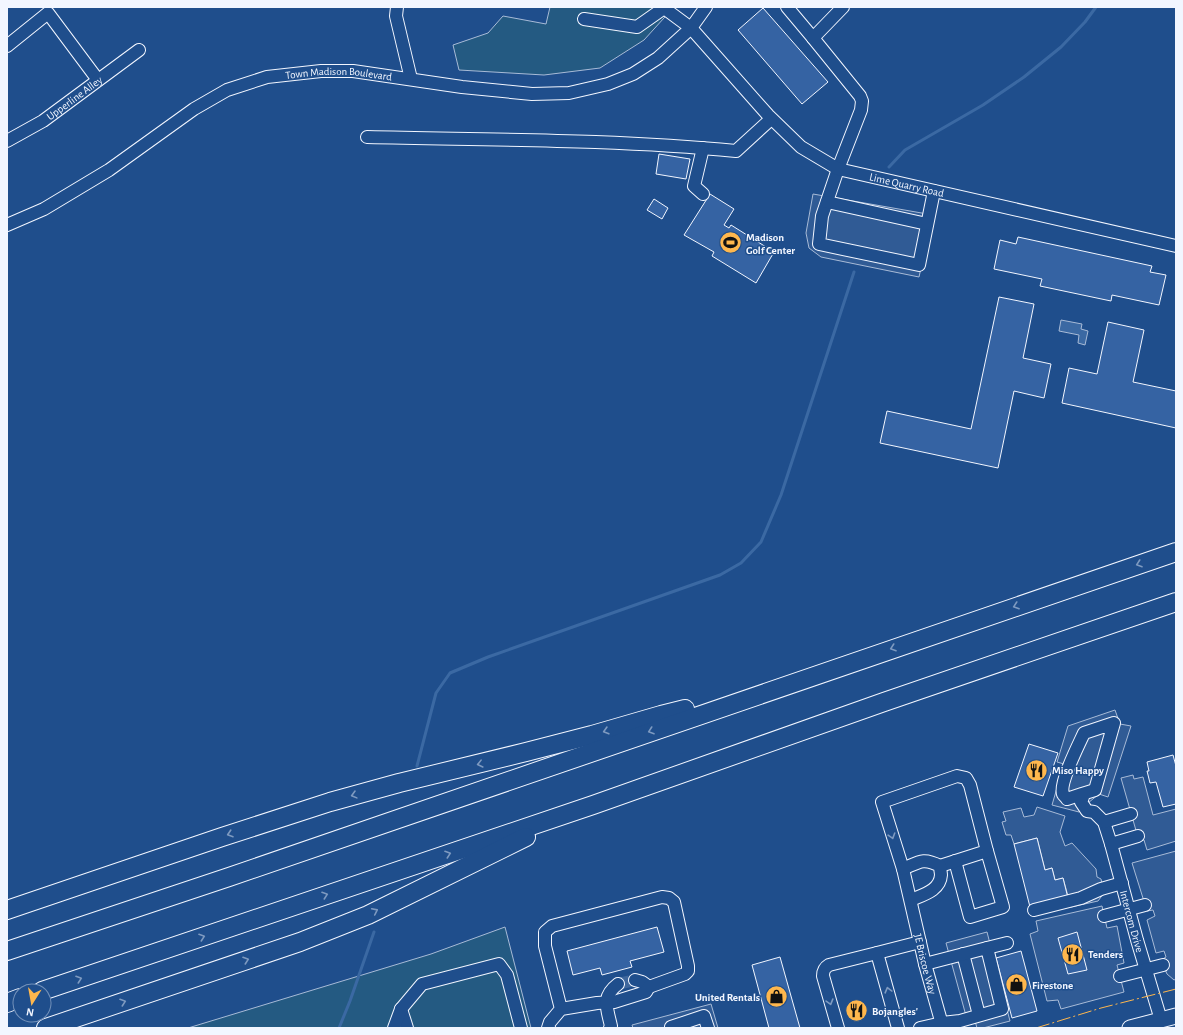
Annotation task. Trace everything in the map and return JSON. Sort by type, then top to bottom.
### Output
[{"type":"highway","points":[[7,951],[237,874],[1176,552]]},
{"type":"highway","points":[[52,988],[593,805],[884,702],[1176,602]]},
{"type":"highway","points":[[7,910],[330,802],[660,715],[766,692]]},
{"type":"highway","points":[[46,1028],[300,942],[368,914],[593,805]]},
{"type":"main road","points":[[1130,1028],[1159,1024],[1176,1016]]},
{"type":"street","points":[[397,7],[396,16],[411,79]]},
{"type":"street","points":[[584,19],[636,27],[664,7]]},
{"type":"street","name":"Lime Quarry Road","points":[[664,7],[691,28],[771,119],[801,147],[838,169],[1176,246]]},
{"type":"street","name":"Town Madison Boulevard","points":[[7,225],[44,209],[109,170],[194,110],[227,90],[267,77],[321,70],[353,71],[462,87],[532,94],[569,93],[608,84],[633,74],[658,58],[691,28],[706,7]]},
{"type":"street","points":[[813,38],[843,7]]},
{"type":"street","points":[[794,10],[813,38],[860,96],[862,102],[861,110],[838,169],[822,216],[819,244],[919,265],[934,191]]},
{"type":"street","points":[[7,46],[48,13],[98,80]]},
{"type":"street","name":"Upperline Alley","points":[[7,141],[43,121],[139,50]]},
{"type":"street","points":[[367,137],[553,140],[736,151],[771,119]]},
{"type":"street","points":[[703,148],[694,186],[703,194]]},
{"type":"street","points":[[827,202],[927,224]]},
{"type":"street","points":[[1083,795],[1095,790],[1114,723],[1084,733],[1071,760],[1063,787],[1063,794],[1068,799],[1083,795],[1091,796],[1096,804],[1094,812],[1104,822],[1131,814]]},
{"type":"street","name":"JE Briscoe Way","points":[[942,1026],[925,964],[903,869],[882,802],[957,776],[966,778],[970,785],[987,851]]},
{"type":"street","name":"Intercom Drive","points":[[1104,822],[1146,970],[1159,1024]]},
{"type":"street","points":[[1111,844],[1138,836]]},
{"type":"street","points":[[903,869],[922,861],[931,862],[940,866],[954,861],[987,851],[1003,907],[970,917],[954,861]]},
{"type":"street","points":[[910,900],[932,891],[939,884],[941,875],[940,866]]},
{"type":"street","points":[[1034,910],[1081,898],[1101,889],[1122,883]]},
{"type":"street","points":[[548,1028],[550,1022],[561,1010],[597,1003],[614,1002],[646,992],[649,987],[685,974],[688,971],[674,902],[669,898],[662,896],[552,926],[544,932],[545,946],[561,1010]]},
{"type":"street","points":[[1104,916],[1128,908],[1145,905]]},
{"type":"street","points":[[838,1028],[823,976],[825,967],[920,942]]},
{"type":"street","points":[[925,964],[1007,942]]},
{"type":"street","points":[[920,1028],[942,1026],[1002,1009],[987,948]]},
{"type":"street","points":[[877,953],[898,1028]]},
{"type":"street","points":[[963,954],[979,1015]]},
{"type":"street","points":[[394,1028],[401,1009],[422,984],[499,964],[508,975],[521,1028]]},
{"type":"street","points":[[1120,976],[1163,965]]},
{"type":"street","points":[[635,980],[642,982],[649,987]]},
{"type":"street","points":[[610,1028],[611,1026],[606,1002],[611,990],[618,984]]},
{"type":"street","points":[[401,1009],[407,1028]]},
{"type":"street","points":[[669,1028],[704,1016],[708,1028]]},
{"type":"shaded area","points":[[550,7],[674,7],[644,40],[600,68],[544,75],[459,70],[453,45],[488,33],[503,16],[546,24]]},
{"type":"shaded area","points":[[813,194],[933,215],[919,277],[821,257],[809,248],[806,233]]},
{"type":"shaded area","points":[[1061,320],[1082,324],[1081,329],[1088,331],[1085,345],[1078,343],[1079,335],[1059,331]]},
{"type":"shaded area","points":[[1115,710],[1120,724],[1131,726],[1108,797],[1099,794],[1079,812],[1052,805],[1064,764],[1057,762],[1068,726]]},
{"type":"shaded area","points":[[1133,775],[1134,779],[1143,777],[1153,815],[1176,809],[1176,841],[1147,850],[1144,840],[1139,841],[1121,778]]},
{"type":"shaded area","points":[[1037,807],[1065,816],[1060,832],[1065,846],[1072,843],[1096,869],[1097,877],[1101,879],[1104,893],[1098,901],[1071,907],[1063,878],[1055,880],[1052,868],[1045,870],[1037,838],[1014,844],[1011,835],[1006,835],[1002,822],[1006,821],[1003,812],[1021,808],[1024,817],[1034,815]]},
{"type":"shaded area","points":[[1176,851],[1176,979],[1174,980],[1167,974],[1161,960],[1166,957],[1164,951],[1156,953],[1147,920],[1155,916],[1153,910],[1147,911],[1132,863]]},
{"type":"shaded area","points":[[1102,906],[1107,928],[1117,926],[1124,963],[1117,965],[1124,992],[1061,1009],[1058,1000],[1047,1001],[1030,934],[1038,931],[1036,921]]},
{"type":"shaded area","points":[[505,927],[531,1028],[188,1028],[431,954]]},
{"type":"shaded area","points":[[987,932],[1010,1021],[983,1028],[977,1028],[975,1021],[968,1023],[946,943]]},
{"type":"shaded area","points":[[711,1004],[718,1028],[633,1028],[632,1025]]},
{"type":"building","points":[[763,8],[828,82],[802,104],[738,30]]},
{"type":"building","points":[[659,154],[690,159],[686,179],[656,174]]},
{"type":"building","name":"Madison Golf Center","points":[[710,194],[734,209],[724,225],[729,228],[731,225],[774,252],[756,283],[712,256],[714,252],[684,235]]},
{"type":"building","points":[[654,199],[668,208],[662,219],[647,210]]},
{"type":"building","points":[[1018,237],[1152,266],[1150,272],[1166,275],[1159,305],[1112,295],[1111,301],[1040,286],[1042,279],[994,269],[1000,240],[1016,244]]},
{"type":"building","points":[[999,297],[1034,304],[1023,358],[1051,364],[1044,398],[1014,391],[998,468],[880,443],[887,411],[971,429]]},
{"type":"building","points":[[1108,322],[1144,330],[1133,382],[1176,391],[1176,428],[1062,403],[1069,368],[1097,374]]},
{"type":"building","name":"Miso Happy","points":[[1029,744],[1058,753],[1043,796],[1014,787]]},
{"type":"building","points":[[1173,755],[1176,766],[1176,804],[1163,807],[1156,782],[1150,783],[1147,771],[1149,771],[1147,762]]},
{"type":"building","points":[[1037,838],[1045,870],[1052,868],[1055,880],[1063,878],[1068,898],[1030,907],[1014,844]]},
{"type":"building","points":[[657,927],[664,952],[630,961],[632,967],[602,975],[600,968],[573,975],[567,951]]},
{"type":"building","name":"Tenders","points":[[1077,932],[1087,970],[1068,974],[1058,938]]},
{"type":"building","name":"Firestone","points":[[1021,951],[1037,1011],[1012,1018],[996,958]]},
{"type":"building","name":"United Rentals","points":[[780,957],[800,1028],[769,1028],[752,965]]},
{"type":"waterway","points":[[889,167],[905,150],[983,105],[1024,77],[1061,47],[1085,22],[1096,7]]},
{"type":"waterway","points":[[417,766],[436,693],[450,673],[488,657],[720,575],[741,563],[761,542],[781,495],[854,272]]},
{"type":"waterway","points":[[339,1028],[374,932]]},
{"type":"tunnel","points":[[618,984],[635,980]]},
{"type":"power","points":[[1036,1028],[1101,1008],[1176,989]]},
{"type":"place","name":"Madison Golf Center","points":[[730,243]]},
{"type":"place","name":"Miso Happy","points":[[1036,770]]},
{"type":"place","name":"Tenders","points":[[1072,954]]},
{"type":"place","name":"Firestone","points":[[1017,985]]},
{"type":"place","name":"United Rentals","points":[[776,997]]},
{"type":"place","name":"Bojangles'","points":[[856,1011]]}]
